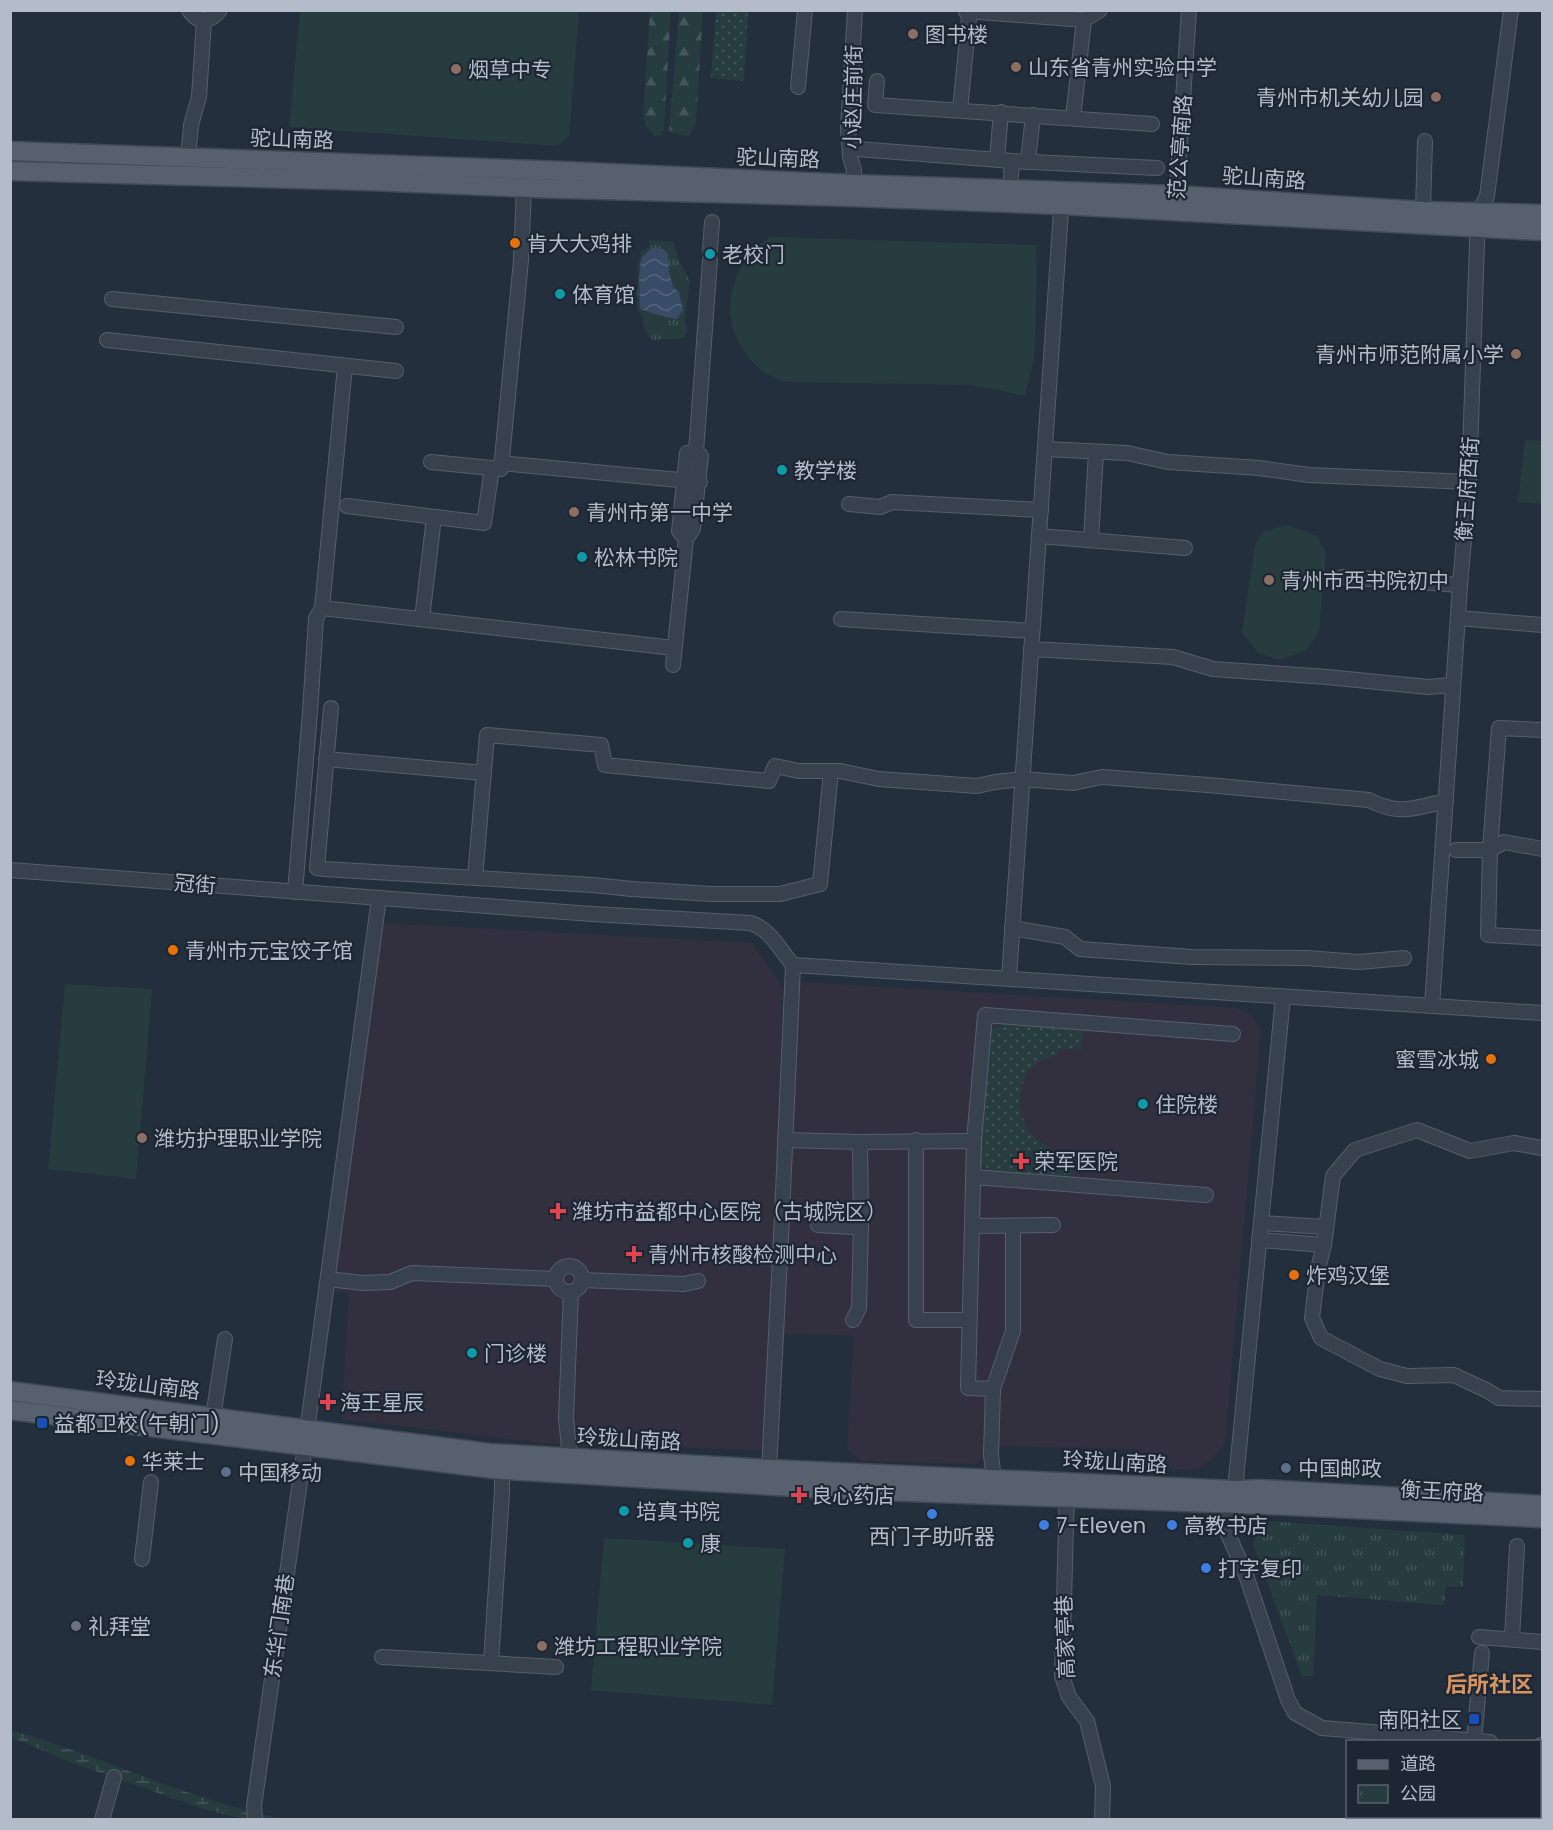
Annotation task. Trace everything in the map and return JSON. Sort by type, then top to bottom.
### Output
[{"type":"main road","name":"驼山南路","points":[[10,151],[853,184],[1062,199]]},
{"type":"main road","name":"驼山南路","points":[[10,171],[524,188],[853,197],[1062,199],[1423,211],[1542,231]]},
{"type":"main road","name":"驼山南路","points":[[1176,203],[1479,221],[1542,214]]},
{"type":"main road","name":"玲珑山南路","points":[[10,1391],[213,1416],[306,1438],[502,1470],[826,1489],[1067,1490],[1233,1497]]},
{"type":"main road","name":"玲珑山南路","points":[[10,1410],[489,1453],[994,1479],[1067,1490]]},
{"type":"main road","name":"衡王府路","points":[[1233,1497],[1271,1490],[1542,1505]]},
{"type":"main road","name":"衡王府路","points":[[1233,1497],[1268,1505],[1542,1518]]},
{"type":"street","points":[[189,10],[193,17],[204,21],[214,18],[220,10]]},
{"type":"street","points":[[798,87],[805,10]]},
{"type":"street","name":"小赵庄前街","points":[[853,184],[854,170],[850,157],[848,128],[855,10]]},
{"type":"street","points":[[960,110],[969,18],[966,11],[1084,20],[1100,10]]},
{"type":"street","name":"范公亭南路","points":[[1176,203],[1189,10]]},
{"type":"street","name":"衡王府西街","points":[[1432,1006],[1469,482],[1479,221],[1487,196],[1511,10]]},
{"type":"street","points":[[1073,118],[1084,20]]},
{"type":"street","points":[[188,158],[191,125],[199,96],[204,21]]},
{"type":"street","points":[[877,81],[875,105],[1152,124]]},
{"type":"street","points":[[997,159],[1000,112]]},
{"type":"street","points":[[1028,161],[1033,115]]},
{"type":"street","points":[[1423,211],[1425,141]]},
{"type":"street","points":[[858,149],[1012,161],[1156,168]]},
{"type":"street","points":[[1011,176],[1012,161]]},
{"type":"street","points":[[347,506],[484,524],[497,465],[521,260],[524,188]]},
{"type":"street","points":[[1009,978],[1062,199]]},
{"type":"street","points":[[696,452],[712,222]]},
{"type":"street","points":[[112,299],[396,327]]},
{"type":"street","points":[[107,340],[396,371]]},
{"type":"street","points":[[294,892],[316,618],[322,608],[345,366]]},
{"type":"street","points":[[1045,449],[1127,453],[1168,462],[1259,468],[1309,475],[1469,482]]},
{"type":"street","points":[[672,665],[686,539],[693,529],[700,482],[701,456],[696,452],[687,453],[683,480],[679,531],[686,539]]},
{"type":"street","points":[[1091,540],[1096,452]]},
{"type":"street","points":[[431,462],[497,465],[700,482]]},
{"type":"street","points":[[849,504],[880,507],[891,502],[1041,510]]},
{"type":"street","points":[[422,619],[434,517]]},
{"type":"street","points":[[1039,536],[1185,548]]},
{"type":"street","points":[[1342,577],[1460,585]]},
{"type":"street","points":[[322,608],[674,648]]},
{"type":"street","points":[[1458,618],[1542,625]]},
{"type":"street","points":[[842,620],[1032,631]]},
{"type":"street","points":[[1031,649],[1173,657],[1213,669],[1428,687],[1453,685]]},
{"type":"street","points":[[331,708],[317,868],[712,894],[780,894],[820,884],[831,771]]},
{"type":"street","points":[[1542,730],[1499,728],[1490,850],[1488,935],[1542,938]]},
{"type":"street","points":[[475,878],[487,735],[601,745],[605,765],[769,781],[776,766],[799,771],[840,771],[879,778],[977,786],[1022,779],[1073,783],[1102,777],[1369,800],[1380,806],[1403,811],[1446,801]]},
{"type":"street","points":[[326,759],[484,773]]},
{"type":"street","points":[[1456,850],[1490,850],[1504,842],[1542,849]]},
{"type":"street","name":"冠街","points":[[10,870],[751,923],[762,927],[793,965]]},
{"type":"street","name":"东华门南巷","points":[[254,1813],[380,898]]},
{"type":"street","points":[[1012,928],[1065,937],[1080,949],[1192,957],[1306,958],[1359,962],[1404,958]]},
{"type":"street","points":[[769,1469],[793,965],[1542,1013]]},
{"type":"street","points":[[1283,997],[1228,1534],[1246,1575],[1288,1700],[1295,1713],[1322,1728],[1474,1740],[1482,1653]]},
{"type":"street","points":[[993,1389],[968,1388],[974,1141],[985,1015],[1233,1034]]},
{"type":"street","points":[[1542,1148],[1515,1143],[1470,1151],[1417,1130],[1355,1150],[1333,1176],[1312,1318],[1321,1338],[1380,1369],[1407,1376],[1454,1375],[1499,1398],[1542,1399]]},
{"type":"street","points":[[785,1140],[974,1141]]},
{"type":"street","points":[[916,1140],[916,1320],[970,1320]]},
{"type":"street","points":[[853,1320],[859,1308],[860,1142]]},
{"type":"street","points":[[973,1177],[1206,1195]]},
{"type":"street","points":[[1261,1222],[1325,1227]]},
{"type":"street","points":[[818,1225],[852,1227],[861,1223]]},
{"type":"street","points":[[972,1226],[1053,1225]]},
{"type":"street","points":[[994,1479],[991,1455],[993,1389],[1013,1331],[1013,1226]]},
{"type":"street","points":[[1259,1240],[1324,1245]]},
{"type":"street","points":[[569,1266],[578,1269],[582,1280],[577,1289],[571,1292],[561,1288],[556,1280],[560,1270],[569,1266]]},
{"type":"street","points":[[328,1279],[363,1283],[390,1282],[412,1273],[556,1280]]},
{"type":"street","points":[[582,1280],[684,1284],[698,1281]]},
{"type":"street","points":[[570,1458],[566,1418],[571,1292]]},
{"type":"street","points":[[213,1416],[225,1339]]},
{"type":"street","points":[[491,1663],[502,1470]]},
{"type":"street","points":[[142,1559],[151,1482]]},
{"type":"street","name":"高家亭巷","points":[[1067,1490],[1062,1676],[1069,1697],[1087,1720],[1103,1786],[1102,1820]]},
{"type":"street","points":[[1512,1639],[1517,1546]]},
{"type":"street","points":[[1479,1636],[1542,1642]]},
{"type":"street","points":[[382,1657],[556,1667]]},
{"type":"street","points":[[102,1820],[114,1777]]},
{"type":"shaded area","name":"潍坊市益都中心医院（古城院区）","points":[[383,923],[752,943],[783,988],[766,1450],[553,1444],[342,1419],[349,1293],[330,1291]]},
{"type":"shaded area","name":"荣军医院","points":[[799,982],[1236,1008],[1251,1015],[1261,1029],[1225,1443],[1212,1459],[1197,1470],[1135,1467],[1135,1449],[1000,1446],[999,1456],[983,1454],[976,1464],[861,1461],[847,1449],[854,1335],[783,1334]]},
{"type":"green space","points":[[300,11],[579,11],[569,136],[558,146],[289,127]]},
{"type":"green space","points":[[650,11],[671,11],[664,126],[662,135],[654,136],[643,116]]},
{"type":"green space","points":[[679,11],[703,11],[696,122],[689,136],[669,132]]},
{"type":"green space","points":[[716,11],[748,11],[744,81],[711,78]]},
{"type":"green space","points":[[771,237],[1036,245],[1034,359],[1025,396],[973,385],[786,382],[767,374],[752,362],[738,341],[731,318],[730,303],[735,280],[745,259],[754,249]]},
{"type":"green space","points":[[649,240],[673,242],[690,282],[685,316],[687,332],[684,338],[653,340],[645,330],[637,307],[638,266],[641,251],[650,246]]},
{"type":"green space","points":[[1525,440],[1542,441],[1542,504],[1518,502]]},
{"type":"green space","points":[[1288,525],[1317,536],[1326,553],[1319,632],[1307,650],[1280,660],[1258,653],[1242,632],[1255,545],[1264,531]]},
{"type":"green space","points":[[65,984],[152,989],[136,1179],[48,1169]]},
{"type":"green space","points":[[1002,1024],[1083,1031],[1081,1050],[1059,1049],[1058,1055],[1046,1059],[1029,1070],[1024,1080],[1020,1103],[1024,1121],[1034,1137],[1051,1147],[1051,1153],[1073,1156],[1071,1178],[990,1171],[980,1162],[989,1032]]},
{"type":"green space","points":[[1265,1521],[1465,1535],[1463,1587],[1446,1586],[1444,1605],[1317,1595],[1313,1676],[1302,1676],[1254,1547],[1256,1532]]},
{"type":"green space","points":[[604,1538],[785,1549],[772,1705],[591,1690]]},
{"type":"green space","points":[[10,1730],[79,1752],[181,1790],[285,1819],[244,1819],[204,1809],[67,1761],[11,1737]]},
{"type":"water","points":[[652,248],[662,249],[668,253],[669,272],[673,286],[679,293],[683,310],[677,319],[640,309],[639,277],[642,257]]},
{"type":"place","name":"图书楼","points":[[913,34]]},
{"type":"place","name":"山东省青州实验中学","points":[[1016,67]]},
{"type":"place","name":"烟草中专","points":[[456,69]]},
{"type":"place","name":"青州市机关幼儿园","points":[[1436,97]]},
{"type":"place","name":"肯大大鸡排","points":[[515,243]]},
{"type":"place","name":"老校门","points":[[710,254]]},
{"type":"place","name":"体育馆","points":[[560,294]]},
{"type":"place","name":"青州市师范附属小学","points":[[1516,354]]},
{"type":"place","name":"教学楼","points":[[782,470]]},
{"type":"place","name":"青州市第一中学","points":[[574,512]]},
{"type":"place","name":"松林书院","points":[[582,557]]},
{"type":"place","name":"青州市西书院初中","points":[[1269,580]]},
{"type":"place","name":"青州市元宝饺子馆","points":[[173,950]]},
{"type":"place","name":"蜜雪冰城","points":[[1491,1059]]},
{"type":"place","name":"住院楼","points":[[1143,1104]]},
{"type":"place","name":"潍坊护理职业学院","points":[[142,1138]]},
{"type":"place","name":"荣军医院","points":[[1021,1161]]},
{"type":"place","name":"潍坊市益都中心医院（古城院区）","points":[[558,1211]]},
{"type":"place","name":"青州市核酸检测中心","points":[[634,1254]]},
{"type":"place","name":"炸鸡汉堡","points":[[1294,1275]]},
{"type":"place","name":"门诊楼","points":[[472,1353]]},
{"type":"place","name":"海王星辰","points":[[328,1402]]},
{"type":"place","name":"益都卫校(午朝门)","points":[[42,1423]]},
{"type":"place","name":"华莱士","points":[[130,1461]]},
{"type":"place","name":"中国邮政","points":[[1286,1468]]},
{"type":"place","name":"中国移动","points":[[226,1472]]},
{"type":"place","name":"良心药店","points":[[799,1495]]},
{"type":"place","name":"培真书院","points":[[624,1511]]},
{"type":"place","name":"西门子助听器","points":[[932,1514]]},
{"type":"place","name":"7-Eleven","points":[[1044,1525]]},
{"type":"place","name":"高教书店","points":[[1172,1525]]},
{"type":"place","name":"康","points":[[688,1543]]},
{"type":"place","name":"打字复印","points":[[1206,1568]]},
{"type":"place","name":"礼拜堂","points":[[76,1626]]},
{"type":"place","name":"潍坊工程职业学院","points":[[542,1646]]},
{"type":"place","name":"南阳社区","points":[[1474,1719]]},
{"type":"district","name":"后所社区","points":[[1489,1684]]}]
